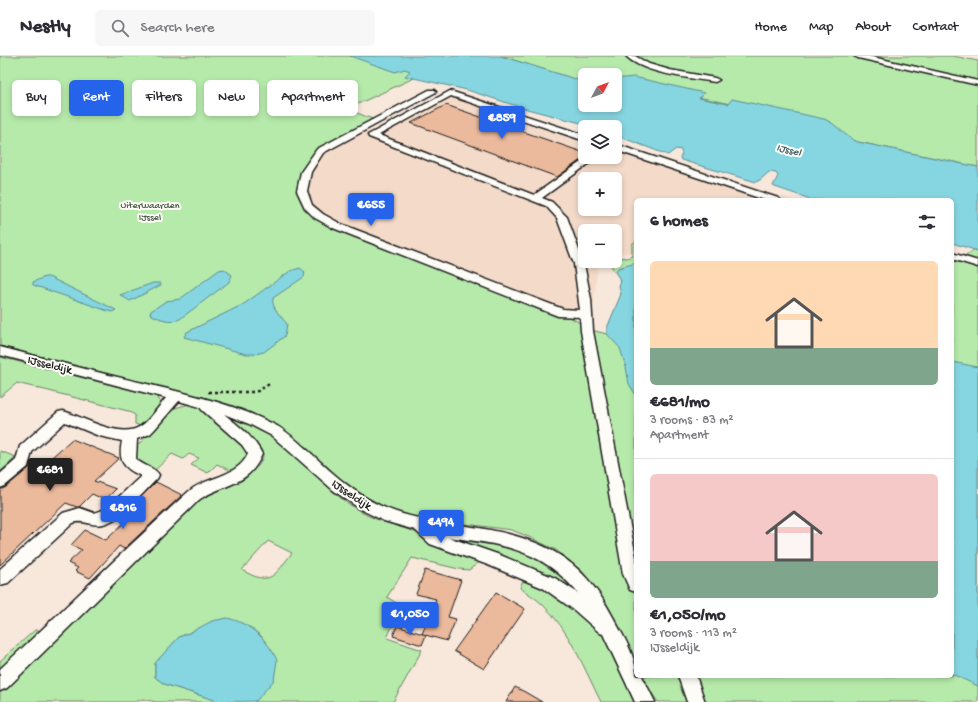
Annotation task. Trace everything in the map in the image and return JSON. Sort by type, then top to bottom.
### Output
[{"type":"street","points":[[630,56],[635,60],[650,66],[715,80]]},
{"type":"street","points":[[858,56],[978,83]]},
{"type":"street","points":[[432,92],[320,152],[306,172],[302,191],[308,206],[318,216],[337,226],[511,294],[562,313],[586,314]]},
{"type":"street","points":[[578,136],[450,93],[372,135],[549,204],[562,217],[579,264],[587,331],[631,574],[634,581]]},
{"type":"street","points":[[622,150],[769,198]]},
{"type":"street","points":[[535,198],[584,164]]},
{"type":"street","points":[[954,257],[978,264]]},
{"type":"street","name":"IJsseldijk","points":[[0,351],[176,396],[203,398],[253,419],[281,434],[338,486],[353,497],[385,515],[420,526],[517,541],[532,547],[552,558],[571,572],[587,589],[598,606],[646,702]]},
{"type":"street","points":[[0,482],[23,464],[25,450],[64,416],[110,434],[130,436],[144,431],[176,396]]},
{"type":"street","points":[[0,682],[194,495],[239,475],[254,461],[255,454],[247,441],[203,398]]},
{"type":"street","points":[[2,578],[68,518],[80,514],[94,519],[103,518],[111,514],[152,475],[133,466],[129,461],[127,452],[130,436]]},
{"type":"street","points":[[420,526],[436,539],[494,560],[549,583],[580,604],[609,630]]},
{"type":"street","points":[[688,678],[696,702]]},
{"type":"path","points":[[203,398],[258,391],[271,383]]},
{"type":"shaded area","points":[[448,91],[578,132],[578,164],[622,164],[622,145],[786,198],[634,198],[634,252],[622,253],[622,224],[578,224],[578,268],[597,268],[593,311],[553,306],[329,220],[310,206],[305,184],[309,171],[323,152],[366,130],[371,132]]},
{"type":"green space","name":"Uiterwaarden IJssel","points":[[0,56],[377,56],[409,70],[411,72],[407,75],[416,77],[358,104],[358,80],[267,80],[267,116],[358,116],[358,113],[375,120],[327,144],[300,187],[313,215],[564,314],[582,324],[583,328],[607,334],[610,322],[622,292],[620,280],[613,268],[622,268],[622,258],[632,256],[632,244],[634,242],[634,664],[599,593],[582,571],[556,550],[512,530],[419,518],[400,513],[381,505],[348,487],[278,425],[254,414],[159,387],[0,346]]},
{"type":"green space","points":[[501,56],[852,56],[978,84],[978,167],[858,142],[730,104],[622,81],[622,68],[578,68],[578,80]]},
{"type":"green space","points":[[862,56],[953,56],[978,61],[978,81]]},
{"type":"green space","points":[[978,249],[978,702],[658,702],[641,678],[954,678],[954,261]]},
{"type":"green space","points":[[0,357],[148,394],[158,397],[161,404],[144,427],[135,424],[135,415],[128,411],[17,383],[0,397]]},
{"type":"green space","points":[[189,404],[199,406],[246,446],[249,458],[235,473],[217,464],[208,473],[191,465],[199,458],[189,454],[183,459],[172,454],[154,471],[136,461],[135,448],[170,412],[175,408]]},
{"type":"green space","points":[[230,417],[247,422],[263,430],[292,452],[346,502],[361,512],[414,532],[428,540],[482,560],[469,570],[412,558],[387,597],[401,606],[387,638],[422,650],[393,702],[254,702],[256,701],[267,644],[261,636],[250,627],[191,632],[179,637],[155,664],[155,677],[164,684],[221,702],[156,702],[143,699],[135,702],[0,702],[0,689],[196,500],[247,475],[259,465],[263,457],[261,449]],"holes":[[[268,541],[292,553],[276,573],[266,578],[260,578],[242,570]]]},
{"type":"green space","points":[[0,451],[16,457],[0,472]]},
{"type":"green space","points":[[441,536],[507,544],[546,562],[570,581],[591,611]]},
{"type":"green space","points":[[528,578],[543,585],[589,619],[608,642],[637,702],[601,702],[576,650],[560,625],[540,602],[520,588],[522,582]]},
{"type":"green space","points":[[35,630],[47,631],[0,677],[0,661]]},
{"type":"water","name":"IJssel","points":[[350,56],[501,56],[578,80],[578,112],[622,112],[622,78],[634,77],[704,93],[699,98],[728,104],[732,99],[824,119],[858,142],[978,167],[978,251],[954,244],[954,198],[807,198],[773,186],[778,176],[776,173],[769,172],[756,182],[681,160],[681,150],[676,149],[668,155],[622,138],[622,120],[578,120],[578,122],[523,108],[467,90],[405,76],[410,71],[405,69],[395,72]]},
{"type":"water","points":[[634,264],[634,392],[629,384],[626,367],[620,348],[607,334],[607,328],[621,294],[619,287],[621,281],[616,272],[618,268]]},
{"type":"water","points":[[300,268],[305,272],[304,277],[273,298],[275,309],[287,324],[285,336],[264,352],[246,354],[184,337],[187,332],[244,304],[290,271]]},
{"type":"water","points":[[224,269],[232,275],[229,282],[180,319],[173,321],[165,320],[150,314],[151,311],[166,301],[180,299],[219,270]]},
{"type":"water","points":[[49,277],[116,310],[112,312],[105,310],[33,285],[33,282]]},
{"type":"water","points":[[153,283],[160,283],[161,285],[130,301],[120,295]]},
{"type":"water","points":[[954,362],[978,367],[978,686],[954,675]]},
{"type":"water","points":[[227,618],[243,624],[257,633],[268,645],[277,660],[274,680],[256,701],[221,702],[164,684],[155,677],[155,663],[179,637],[212,621]]},
{"type":"building","points":[[446,105],[578,151],[578,162],[557,177],[411,123]]},
{"type":"building","points":[[72,439],[119,458],[94,481],[116,489],[105,500],[92,494],[79,507],[66,503],[0,565],[0,490],[6,487],[29,468],[32,462],[42,466]]},
{"type":"building","points":[[156,482],[182,495],[124,549],[119,546],[90,578],[75,571],[78,568],[68,563],[82,550],[71,545],[85,530],[106,540],[130,517],[124,514]]},
{"type":"building","points":[[425,570],[461,580],[448,617],[456,619],[447,641],[422,634],[436,599],[416,594]]},
{"type":"building","points":[[496,592],[525,609],[484,669],[454,651]]},
{"type":"building","points":[[397,626],[426,635],[422,645],[393,636]]},
{"type":"building","points":[[515,687],[525,692],[542,702],[506,702]]}]
